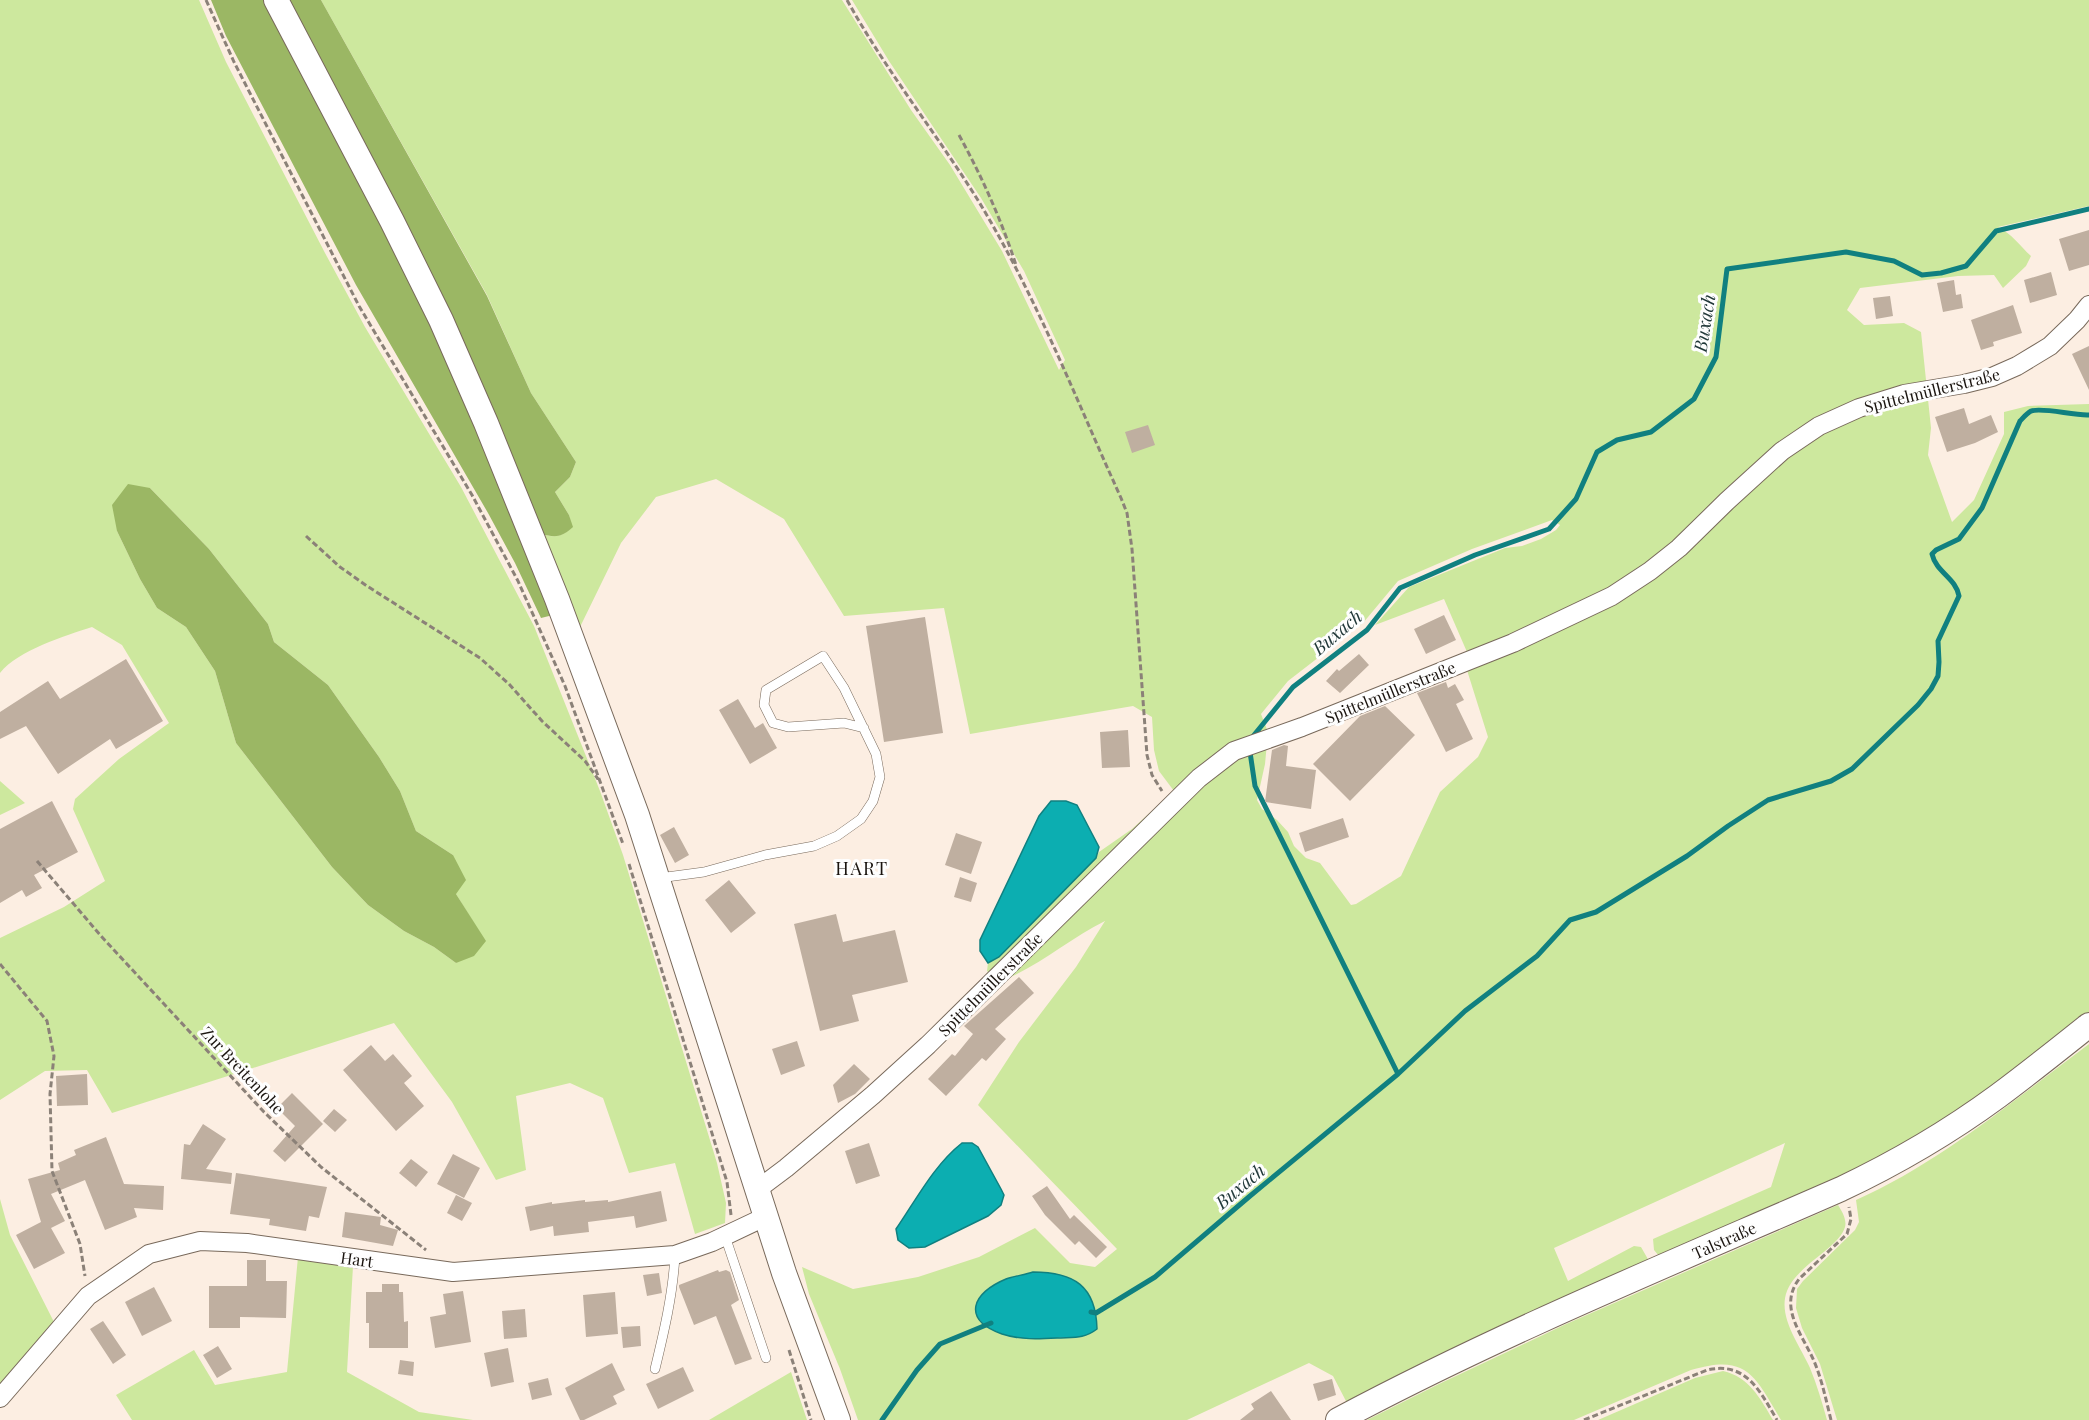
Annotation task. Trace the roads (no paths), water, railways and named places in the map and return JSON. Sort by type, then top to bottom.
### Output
[{"type":"main road","points":[[276,0],[392,221],[441,320],[482,413],[557,599],[630,794],[801,1324],[838,1420]]},
{"type":"main road","name":"Talstraße","points":[[1338,1420],[1385,1395],[1559,1312],[1882,1169],[1998,1096],[2089,1025]]},
{"type":"street","name":"Spittelmüllerstraße","points":[[758,1189],[873,1095],[928,1045],[1199,778],[1234,751],[1302,727],[1513,643],[1612,596],[1650,572],[1782,451],[1819,426],[1859,408],[1904,394],[1992,377],[2050,346],[2089,305]]},
{"type":"street","name":"Hart","points":[[0,1398],[88,1296],[149,1254],[200,1241],[248,1243],[453,1272],[675,1255],[767,1216]]},
{"type":"lane","points":[[658,878],[704,872],[765,855],[814,846],[837,836],[861,819],[873,801],[880,777],[876,754],[864,728],[844,688],[823,656],[766,690],[764,705],[773,723],[788,727],[844,723],[864,728]]},
{"type":"lane","points":[[731,1233],[766,1358]]},
{"type":"lane","points":[[654,1370],[666,1321],[674,1276],[675,1255]]},
{"type":"water","points":[[1051,801],[1066,801],[1077,805],[1099,847],[1096,858],[999,957],[988,963],[980,951],[980,940],[1039,816]]},
{"type":"water","points":[[962,1143],[972,1143],[978,1147],[1004,1195],[1001,1205],[988,1216],[925,1247],[909,1248],[898,1240],[896,1229],[934,1172]]},
{"type":"water","points":[[1033,1272],[1060,1275],[1080,1284],[1092,1302],[1097,1329],[1079,1337],[1023,1338],[1002,1334],[981,1321],[976,1314],[976,1306],[985,1291],[1006,1279]]},
{"type":"waterway","name":"Buxach","points":[[1250,740],[1293,687],[1367,630],[1400,588],[1475,555],[1549,529],[1576,499],[1597,452],[1617,440],[1651,432],[1694,399],[1716,357],[1727,269],[1846,252],[1894,261],[1922,275],[1941,273],[1966,266],[1996,231],[2089,209]]},
{"type":"waterway","name":"Buxach","points":[[1091,1312],[1096,1313],[1155,1277],[1398,1074],[1465,1011],[1537,956],[1570,920],[1596,912],[1687,856],[1768,800],[1831,781],[1852,769],[1918,705],[1938,676],[1938,641],[1959,596],[1954,584],[1937,566],[1932,554],[1959,539],[1982,508],[2020,421],[2031,411],[2036,410],[2089,415]]},
{"type":"waterway","name":"Buxach","points":[[1250,752],[1255,786],[1398,1074]]},
{"type":"waterway","name":"Buxach","points":[[882,1420],[917,1370],[940,1344],[991,1323]]},
{"type":"district","name":"HART","points":[[862,868]]}]
